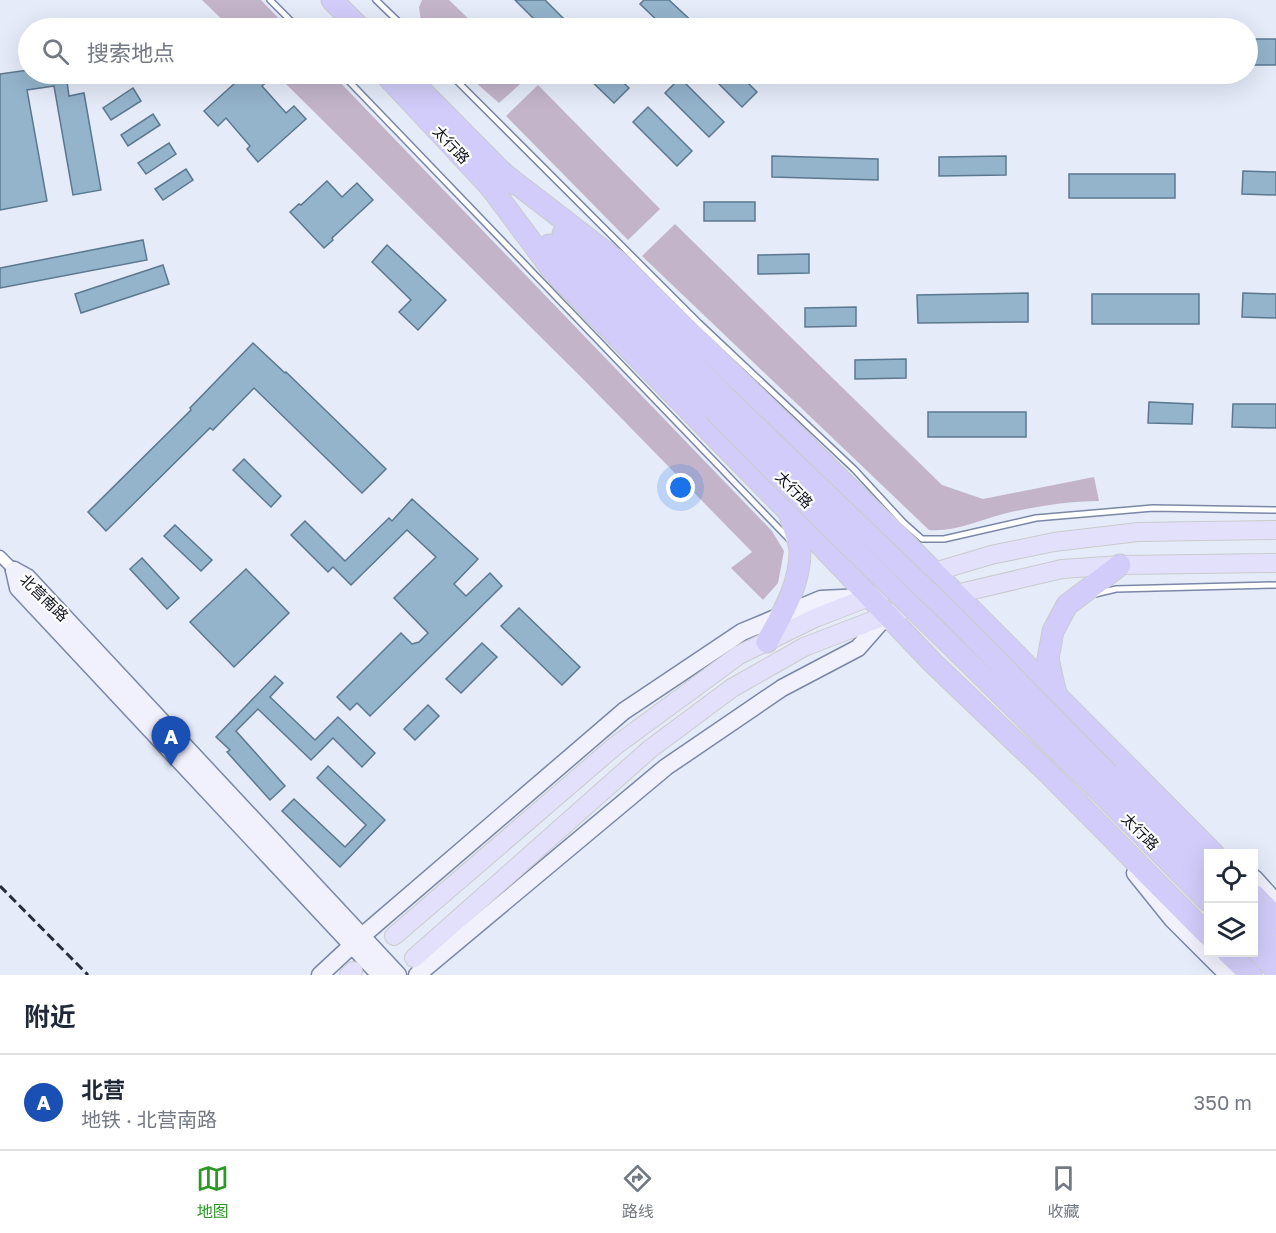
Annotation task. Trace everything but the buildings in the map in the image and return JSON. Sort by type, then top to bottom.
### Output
[{"type":"highway","points":[[314,0],[332,18]]},
{"type":"highway","points":[[332,0],[350,18]]},
{"type":"highway","name":"太行路","points":[[396,84],[496,179],[719,403],[953,616],[1204,895]]},
{"type":"highway","name":"太行路","points":[[414,84],[496,179]]},
{"type":"highway","points":[[496,179],[554,272],[933,663],[1086,811],[1204,930]]},
{"type":"highway","points":[[496,179],[617,261],[934,572],[1209,849]]},
{"type":"highway","points":[[767,642],[789,600],[798,573],[800,550],[789,512]]},
{"type":"highway","points":[[1056,695],[1048,660],[1053,631],[1066,605],[1120,565]]},
{"type":"highway","name":"太行路","points":[[1102,781],[1204,872]]},
{"type":"highway","points":[[1258,898],[1276,918]]},
{"type":"highway","points":[[1258,926],[1276,945]]},
{"type":"highway","points":[[1258,951],[1276,970]]},
{"type":"highway","points":[[1232,957],[1251,975]]},
{"type":"main road","points":[[394,936],[615,746],[739,656],[814,618],[934,572],[992,555],[1054,542],[1138,532],[1276,530]]},
{"type":"main road","points":[[416,967],[650,749],[732,688],[804,647],[886,615],[956,594],[1062,569],[1120,565],[1276,563]]},
{"type":"main road","name":"北营南路","points":[[14,570],[27,577],[357,941],[380,975]]},
{"type":"main road","points":[[320,975],[624,711],[742,632],[821,599],[870,597]]},
{"type":"main road","points":[[416,967],[666,767],[782,688],[858,648],[886,615]]},
{"type":"main road","points":[[1086,811],[1172,919],[1228,975]]},
{"type":"main road","points":[[1179,818],[1218,849]]},
{"type":"main road","points":[[1258,883],[1276,902]]},
{"type":"main road","name":"北营南路","points":[[357,941],[398,975]]},
{"type":"street","points":[[0,556],[14,570]]},
{"type":"lane","points":[[270,0],[288,18]]},
{"type":"lane","points":[[376,0],[395,18]]},
{"type":"lane","points":[[352,84],[800,550]]},
{"type":"lane","points":[[460,84],[699,323],[854,468],[903,522],[922,539],[944,539],[1036,518],[1153,508],[1276,510]]},
{"type":"lane","points":[[1058,621],[1085,597],[1116,589],[1276,585]]},
{"type":"shaded area","points":[[202,0],[261,0],[278,18],[221,18]]},
{"type":"shaded area","points":[[422,0],[449,0],[468,18],[421,18],[419,7]]},
{"type":"shaded area","points":[[286,84],[342,84],[772,531],[784,551],[778,583],[763,600],[731,568],[752,552],[585,381]]},
{"type":"shaded area","points":[[477,84],[520,84],[499,103]]},
{"type":"shaded area","points":[[538,85],[660,209],[628,240],[506,116]]},
{"type":"shaded area","points":[[675,224],[942,485],[983,499],[1094,477],[1099,501],[1032,508],[960,527],[929,530],[642,256]]},
{"type":"railway","points":[[0,886],[88,975]]},
{"type":"place","name":"北营","points":[[171,766]]}]
